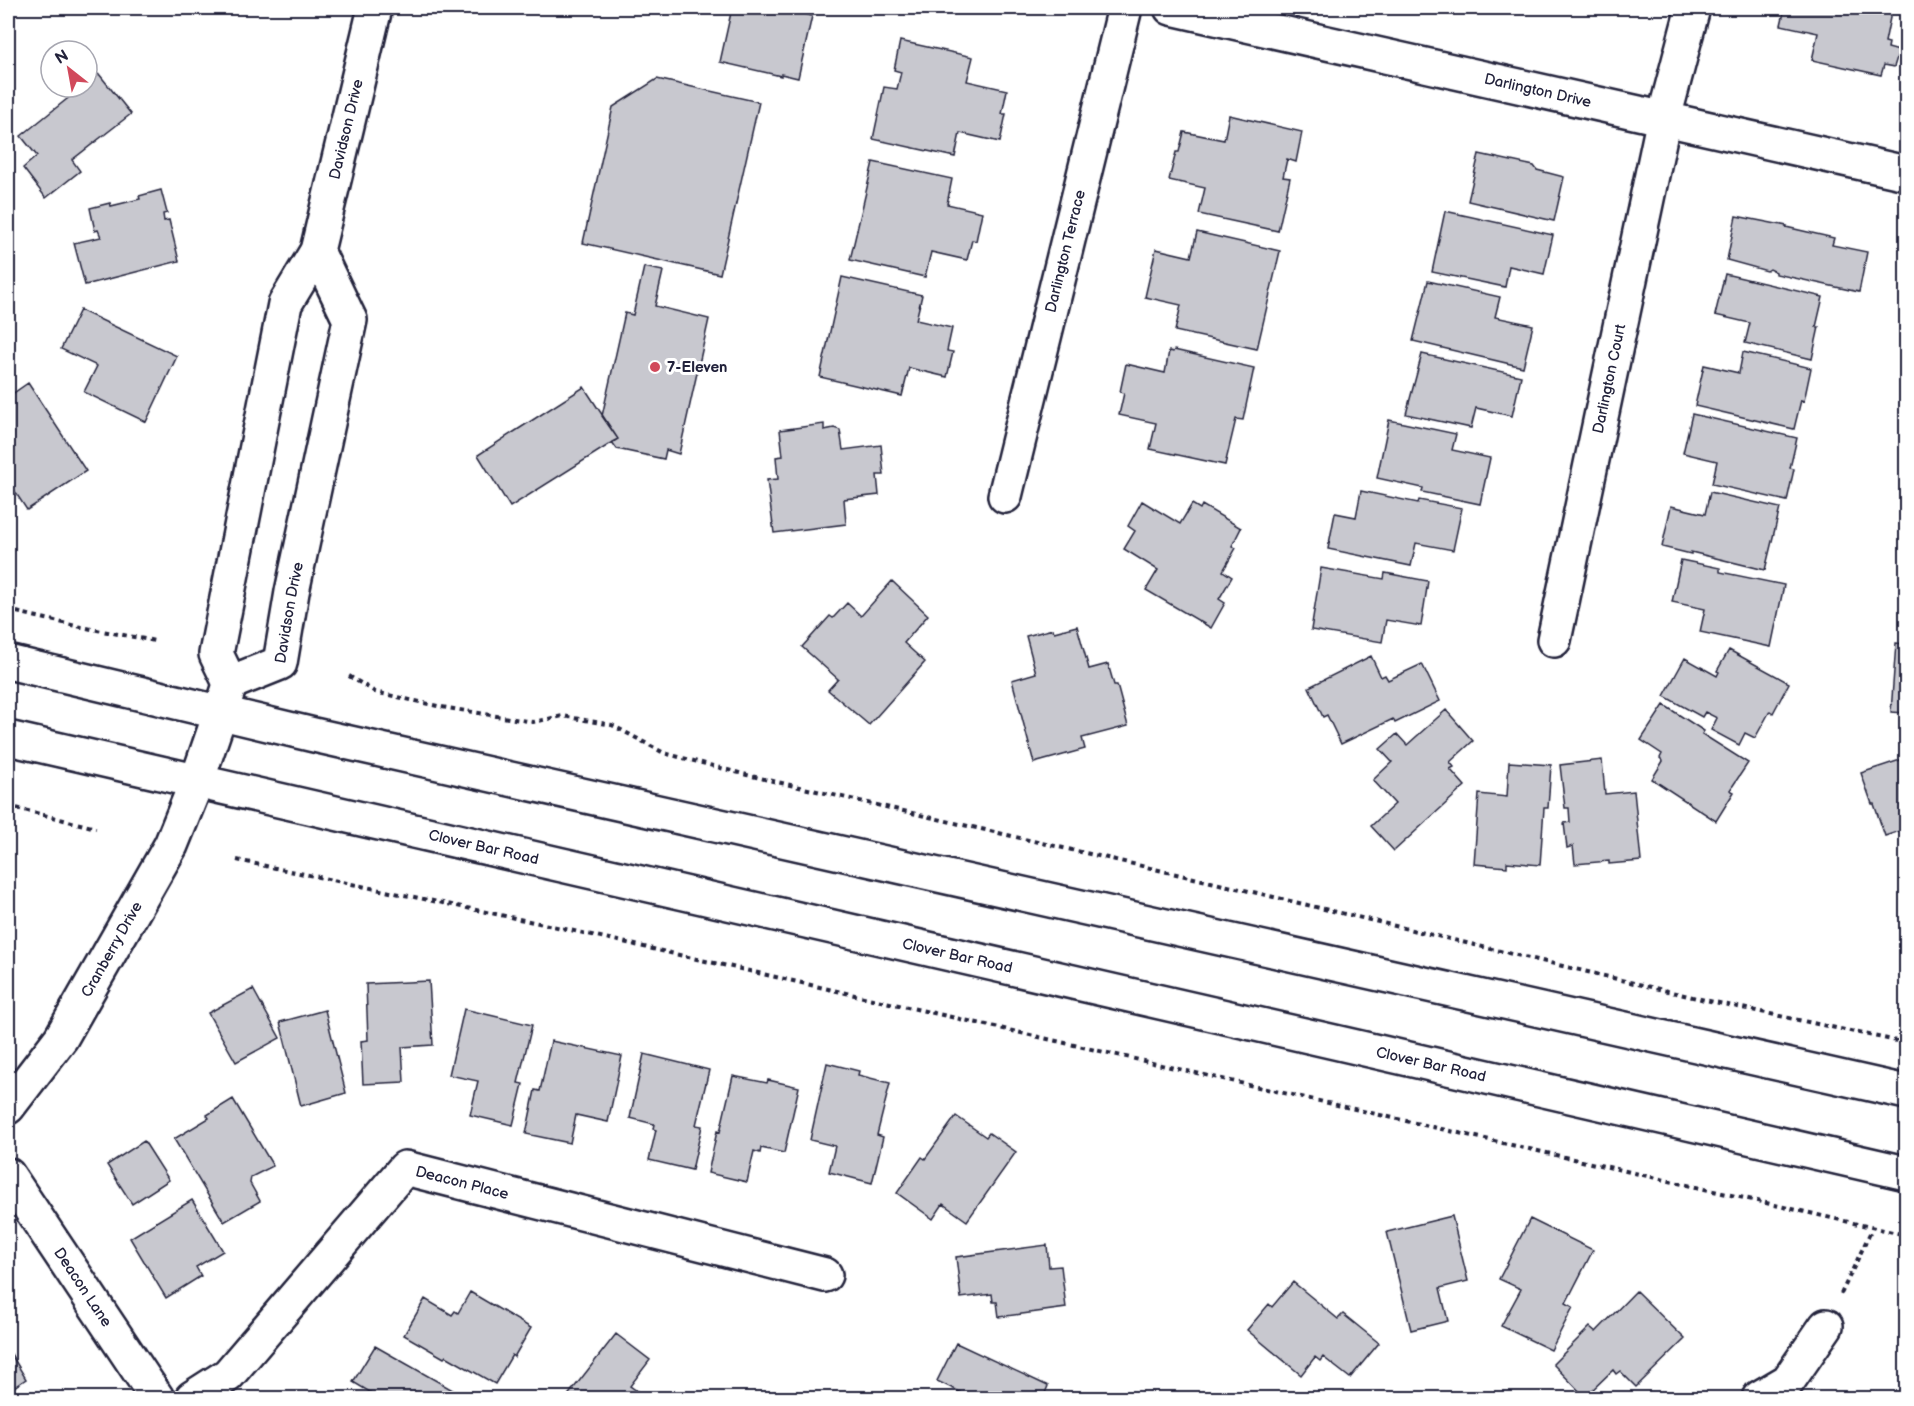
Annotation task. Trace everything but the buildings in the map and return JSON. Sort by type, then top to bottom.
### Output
[{"type":"street","name":"Davidson Drive","points":[[316,251],[350,320],[279,663],[226,698],[216,654],[285,304],[316,251],[375,8]]},
{"type":"street","name":"Darlington Terrace","points":[[1005,496],[1125,8]]},
{"type":"street","name":"Darlington Drive","points":[[1171,8],[1906,173]]},
{"type":"street","name":"Darlington Court","points":[[1554,640],[1664,118],[1693,8]]},
{"type":"street","points":[[8,662],[226,698],[325,737],[1906,1092]]},
{"type":"street","name":"Cranberry Drive","points":[[8,1107],[61,1038],[171,845],[197,781],[226,698]]},
{"type":"street","name":"Clover Bar Road","points":[[8,738],[1906,1173]]},
{"type":"street","name":"Deacon Place","points":[[192,1398],[228,1375],[405,1168],[825,1275]]},
{"type":"street","name":"Deacon Lane","points":[[8,1175],[157,1398]]},
{"type":"street","points":[[1759,1398],[1788,1381],[1826,1326]]},
{"type":"path","points":[[8,610],[154,641]]},
{"type":"path","points":[[349,676],[375,692],[442,707],[533,722],[563,716],[612,725],[664,753],[747,775],[1705,1000],[1906,1043]]},
{"type":"path","points":[[8,806],[96,828]]},
{"type":"path","points":[[237,860],[549,925],[1906,1235]]},
{"type":"path","points":[[1826,1326],[1873,1227]]},
{"type":"place","name":"7-Eleven","points":[[655,367]]}]
